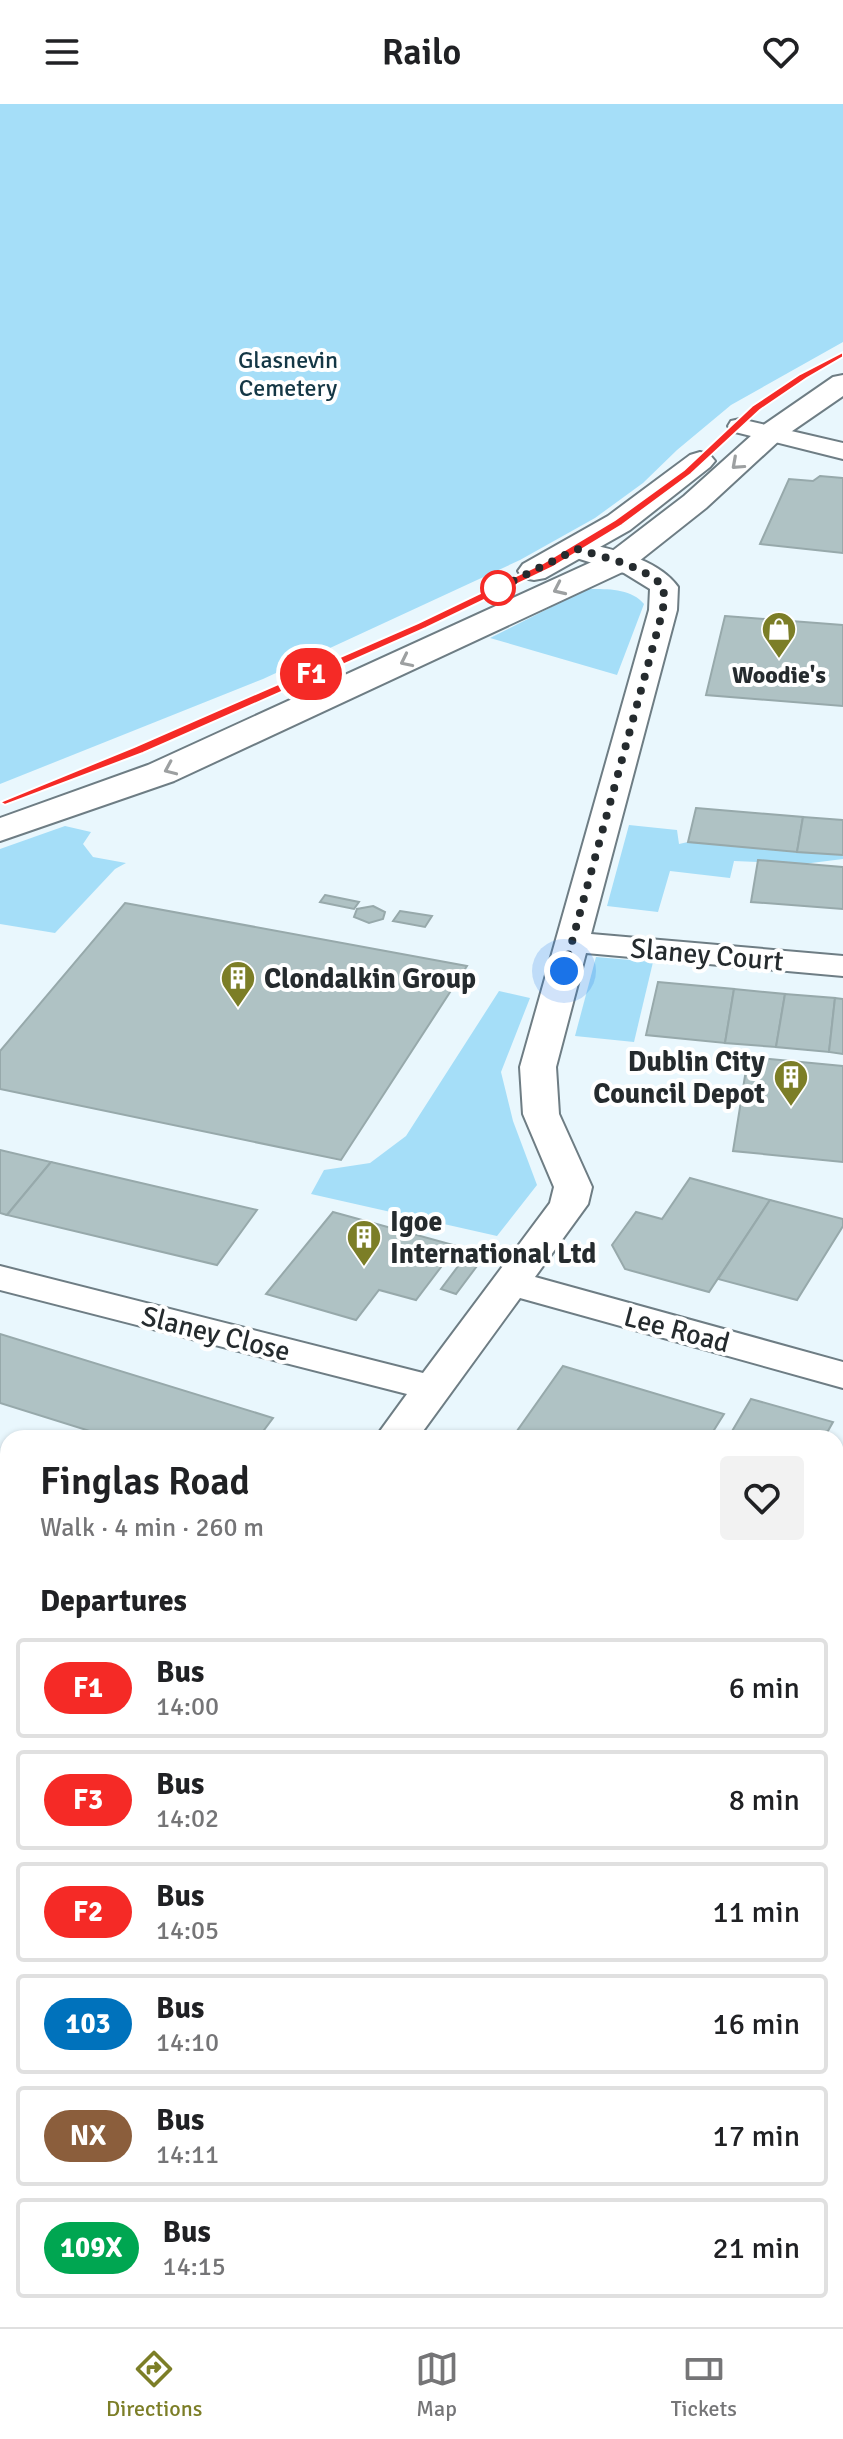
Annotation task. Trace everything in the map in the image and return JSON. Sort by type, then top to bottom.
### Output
[{"type":"main road","points":[[804,376],[843,355]]},
{"type":"main road","points":[[0,830],[161,773],[618,562],[695,502],[772,432],[843,383]]},
{"type":"main road","points":[[0,802],[153,744],[422,625],[577,549],[687,472],[766,401]]},
{"type":"street","points":[[740,426],[843,451]]},
{"type":"street","points":[[402,1430],[569,1204],[573,1187],[541,1114],[538,1067],[663,610],[664,587],[655,578],[577,549]]},
{"type":"street","name":"Slaney Court","points":[[572,942],[843,966]]},
{"type":"street","name":"Slaney Close","points":[[0,1278],[432,1388]]},
{"type":"street","name":"Lee Road","points":[[511,1283],[843,1375]]},
{"type":"green space","name":"Glasnevin Cemetery","points":[[0,104],[843,104],[843,342],[731,405],[643,483],[595,518],[520,560],[263,679],[0,784]]},
{"type":"green space","points":[[587,589],[625,592],[644,604],[617,675],[490,638]]},
{"type":"green space","points":[[629,825],[677,830],[679,844],[688,842],[843,855],[843,859],[803,864],[734,861],[730,878],[670,871],[658,912],[607,906]]},
{"type":"green space","points":[[65,826],[91,832],[83,844],[93,857],[126,863],[115,869],[55,933],[0,924],[0,849]]},
{"type":"green space","points":[[596,957],[653,962],[634,1042],[575,1036]]},
{"type":"green space","points":[[499,991],[530,998],[501,1072],[513,1121],[537,1185],[497,1236],[311,1194],[324,1170],[370,1163],[406,1136]]},
{"type":"building","points":[[820,476],[843,478],[843,553],[760,544],[789,479],[813,481]]},
{"type":"building","name":"Woodie's","points":[[725,616],[843,625],[843,706],[706,695]]},
{"type":"building","points":[[696,808],[803,817],[797,852],[688,842]]},
{"type":"building","points":[[803,817],[843,820],[843,855],[797,852]]},
{"type":"building","points":[[758,860],[843,867],[843,909],[751,902]]},
{"type":"building","points":[[325,895],[359,902],[354,909],[320,902]]},
{"type":"building","name":"Clondalkin Group","points":[[125,903],[467,966],[341,1160],[0,1089],[0,1051]]},
{"type":"building","points":[[373,906],[385,912],[383,919],[369,923],[354,917],[357,909]]},
{"type":"building","points":[[400,911],[432,916],[425,927],[393,921]]},
{"type":"building","points":[[658,982],[734,989],[725,1043],[646,1035]]},
{"type":"building","points":[[734,989],[785,994],[776,1047],[725,1043]]},
{"type":"building","points":[[785,994],[835,998],[829,1052],[776,1047]]},
{"type":"building","points":[[835,998],[843,999],[843,1054],[829,1052]]},
{"type":"building","name":"Dublin City Council Depot","points":[[748,1057],[843,1066],[843,1162],[733,1151]]},
{"type":"building","points":[[0,1150],[51,1162],[7,1215],[0,1213]]},
{"type":"building","points":[[51,1162],[257,1210],[217,1265],[7,1215]]},
{"type":"building","points":[[690,1178],[770,1200],[709,1292],[625,1269],[612,1245],[636,1212],[662,1219]]},
{"type":"building","points":[[770,1200],[843,1219],[843,1226],[797,1300],[718,1279]]},
{"type":"building","name":"Igoe International Ltd","points":[[333,1212],[457,1246],[416,1300],[379,1290],[356,1320],[266,1294]]},
{"type":"building","points":[[471,1249],[486,1254],[456,1294],[441,1289]]},
{"type":"building","points":[[0,1334],[273,1418],[264,1430],[86,1430],[0,1403]]},
{"type":"building","points":[[563,1366],[724,1414],[714,1430],[518,1430]]},
{"type":"building","points":[[751,1399],[833,1422],[828,1430],[733,1430]]},
{"type":"bus line","name":"F1","points":[[0,802],[138,750],[422,625],[547,565],[619,523],[687,472],[756,408],[843,355]]},
{"type":"place","name":"Woodie's","points":[[779,660]]},
{"type":"place","name":"Clondalkin Group","points":[[238,1009]]},
{"type":"place","name":"Dublin City Council Depot","points":[[791,1108]]},
{"type":"place","name":"Igoe International Ltd","points":[[364,1268]]},
{"type":"route","points":[[498,588],[493,591],[577,549],[636,569],[655,578],[664,587],[663,610],[564,971]]}]
